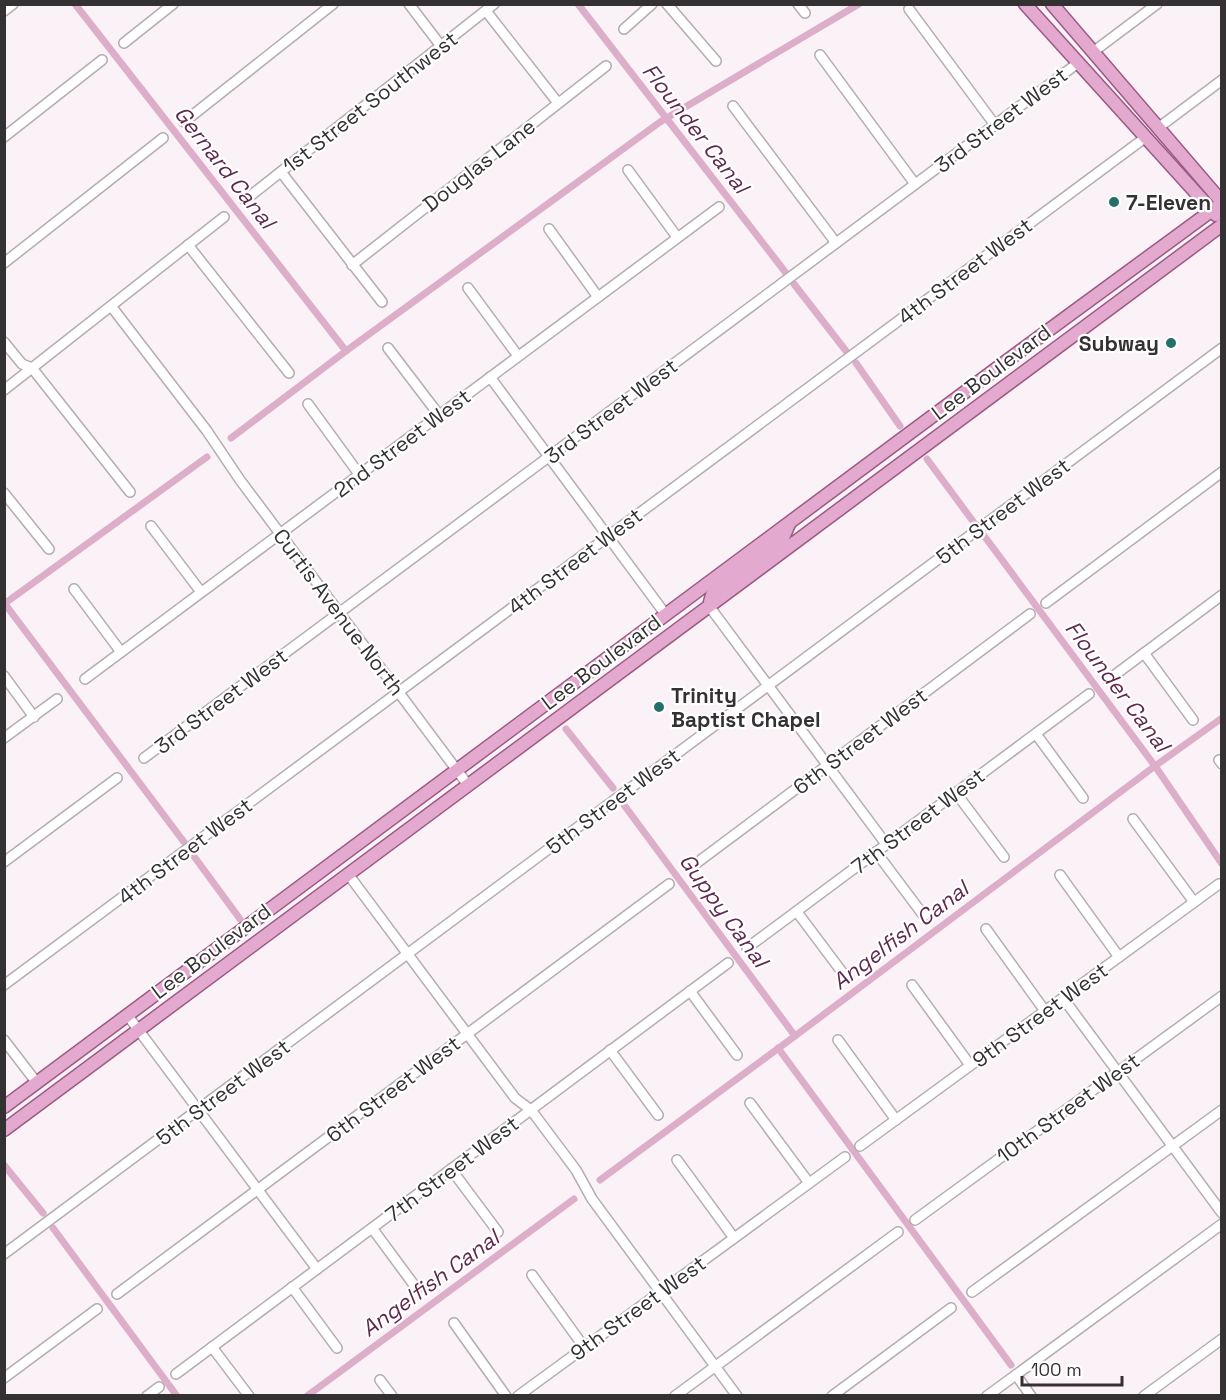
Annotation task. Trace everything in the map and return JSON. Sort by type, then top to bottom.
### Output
[{"type":"main road","points":[[1025,4],[1146,136],[1218,205]]},
{"type":"main road","points":[[1032,4],[1077,52],[1089,54],[1093,52]]},
{"type":"main road","points":[[1052,4],[1158,128],[1218,205],[1221,223]]},
{"type":"main road","name":"Lee Boulevard","points":[[4,1107],[1218,205]]},
{"type":"main road","name":"Lee Boulevard","points":[[4,1130],[1221,223]]},
{"type":"main road","points":[[709,606],[712,595],[717,589],[772,548],[783,538],[790,523]]},
{"type":"main road","points":[[588,696],[593,683],[664,629],[668,622],[666,615]]},
{"type":"main road","points":[[348,874],[354,860],[395,829],[405,810]]},
{"type":"main road","points":[[4,1120],[33,1098],[37,1083]]},
{"type":"street","points":[[4,11],[13,4]]},
{"type":"street","points":[[124,43],[173,4]]},
{"type":"street","points":[[184,122],[333,4]]},
{"type":"street","points":[[408,4],[441,46]]},
{"type":"street","name":"1st Street Southwest","points":[[245,200],[494,4]]},
{"type":"street","points":[[624,29],[652,4]]},
{"type":"street","points":[[668,4],[716,61]]},
{"type":"street","points":[[798,4],[805,12]]},
{"type":"street","points":[[1093,52],[1156,4]]},
{"type":"street","points":[[909,9],[995,125]]},
{"type":"street","points":[[486,11],[558,103]]},
{"type":"street","points":[[820,55],[915,184]]},
{"type":"street","points":[[4,137],[102,60]]},
{"type":"street","name":"3rd Street West","points":[[144,758],[1078,63]]},
{"type":"street","name":"Douglas Lane","points":[[352,265],[606,66]]},
{"type":"street","points":[[1158,128],[1221,80]]},
{"type":"street","points":[[733,105],[836,243]]},
{"type":"street","name":"4th Street West","points":[[4,985],[1146,136]]},
{"type":"street","points":[[4,263],[163,138]]},
{"type":"street","points":[[628,170],[677,237]]},
{"type":"street","points":[[280,172],[382,303]]},
{"type":"street","name":"2nd Street West","points":[[85,679],[719,207]]},
{"type":"street","points":[[4,390],[224,217]]},
{"type":"street","points":[[549,229],[598,297]]},
{"type":"street","points":[[188,245],[289,373]]},
{"type":"street","points":[[468,288],[518,356]]},
{"type":"street","name":"Curtis Avenue North","points":[[111,306],[212,438],[240,480],[468,785]]},
{"type":"street","points":[[4,342],[22,364],[32,368],[130,492]]},
{"type":"street","points":[[388,348],[439,415]]},
{"type":"street","name":"5th Street West","points":[[4,1254],[1221,348]]},
{"type":"street","points":[[490,377],[666,615]]},
{"type":"street","points":[[308,404],[359,474]]},
{"type":"street","points":[[1046,603],[1221,472]]},
{"type":"street","points":[[4,493],[49,549]]},
{"type":"street","points":[[151,526],[201,592]]},
{"type":"street","points":[[74,589],[121,652]]},
{"type":"street","points":[[1108,680],[1221,595]]},
{"type":"street","points":[[709,606],[886,844]]},
{"type":"street","name":"6th Street West","points":[[690,868],[1030,614]]},
{"type":"street","points":[[1144,654],[1193,720]]},
{"type":"street","points":[[4,676],[34,717]]},
{"type":"street","name":"7th Street West","points":[[747,948],[1089,694]]},
{"type":"street","points":[[4,738],[57,699]]},
{"type":"street","points":[[1036,734],[1083,798]]},
{"type":"street","points":[[4,862],[117,778]]},
{"type":"street","points":[[956,793],[1004,857]]},
{"type":"street","points":[[1133,819],[1194,902]]},
{"type":"street","points":[[876,852],[924,916]]},
{"type":"street","points":[[348,874],[514,1098],[531,1110],[576,1170],[592,1199],[737,1395]]},
{"type":"street","points":[[1060,875],[1119,957]]},
{"type":"street","name":"6th Street West","points":[[117,1294],[669,884]]},
{"type":"street","name":"9th Street West","points":[[860,1146],[1219,884]]},
{"type":"street","points":[[797,912],[845,976]]},
{"type":"street","points":[[986,929],[1045,1011]]},
{"type":"street","name":"7th Street West","points":[[176,1374],[728,963]]},
{"type":"street","points":[[912,985],[970,1065]]},
{"type":"street","points":[[690,991],[737,1055]]},
{"type":"street","name":"10th Street West","points":[[915,1220],[1221,996]]},
{"type":"street","points":[[1063,998],[1221,1213]]},
{"type":"street","points":[[128,1016],[317,1269]]},
{"type":"street","points":[[4,1040],[37,1083]]},
{"type":"street","points":[[838,1040],[896,1120]]},
{"type":"street","points":[[610,1050],[658,1114]]},
{"type":"street","points":[[750,1103],[809,1183]]},
{"type":"street","points":[[972,1292],[1221,1110]]},
{"type":"street","name":"9th Street West","points":[[518,1395],[845,1157]]},
{"type":"street","points":[[677,1160],[734,1238]]},
{"type":"street","points":[[451,1169],[498,1232]]},
{"type":"street","points":[[987,1395],[1221,1224]]},
{"type":"street","points":[[372,1228],[417,1289]]},
{"type":"street","points":[[675,1395],[898,1232]]},
{"type":"street","points":[[532,1275],[584,1347]]},
{"type":"street","points":[[292,1287],[337,1348]]},
{"type":"street","points":[[831,1395],[951,1308]]},
{"type":"street","points":[[4,1378],[97,1309]]},
{"type":"street","points":[[454,1323],[506,1395]]},
{"type":"street","points":[[1144,1395],[1221,1339]]},
{"type":"street","points":[[212,1347],[249,1395]]},
{"type":"street","points":[[1016,1375],[1030,1395]]},
{"type":"street","points":[[380,1380],[392,1395]]},
{"type":"street","points":[[147,1395],[159,1387]]},
{"type":"waterway","name":"Gernard Canal","points":[[75,4],[346,351]]},
{"type":"waterway","name":"Flounder Canal","points":[[578,4],[786,273]]},
{"type":"waterway","points":[[231,438],[346,351],[660,122],[859,4]]},
{"type":"waterway","name":"Flounder Canal","points":[[794,284],[846,351]]},
{"type":"waterway","name":"Flounder Canal","points":[[856,363],[900,426]]},
{"type":"waterway","points":[[4,604],[207,457]]},
{"type":"waterway","name":"Flounder Canal","points":[[927,459],[975,524]]},
{"type":"waterway","name":"Flounder Canal","points":[[982,533],[1155,766],[1222,864]]},
{"type":"waterway","points":[[5,604],[184,842]]},
{"type":"waterway","name":"Angelfish Canal","points":[[600,1180],[1222,718]]},
{"type":"waterway","name":"Guppy Canal","points":[[566,729],[613,788]]},
{"type":"waterway","name":"Guppy Canal","points":[[624,805],[795,1036]]},
{"type":"waterway","points":[[193,855],[240,919]]},
{"type":"waterway","points":[[778,1048],[1011,1365]]},
{"type":"waterway","points":[[4,1165],[43,1213]]},
{"type":"waterway","name":"Angelfish Canal","points":[[307,1396],[574,1199]]},
{"type":"waterway","points":[[53,1228],[177,1396]]},
{"type":"place","name":"7-Eleven","points":[[1114,202]]},
{"type":"place","name":"Subway","points":[[1171,343]]},
{"type":"place","name":"Trinity Baptist Chapel","points":[[659,707]]}]
